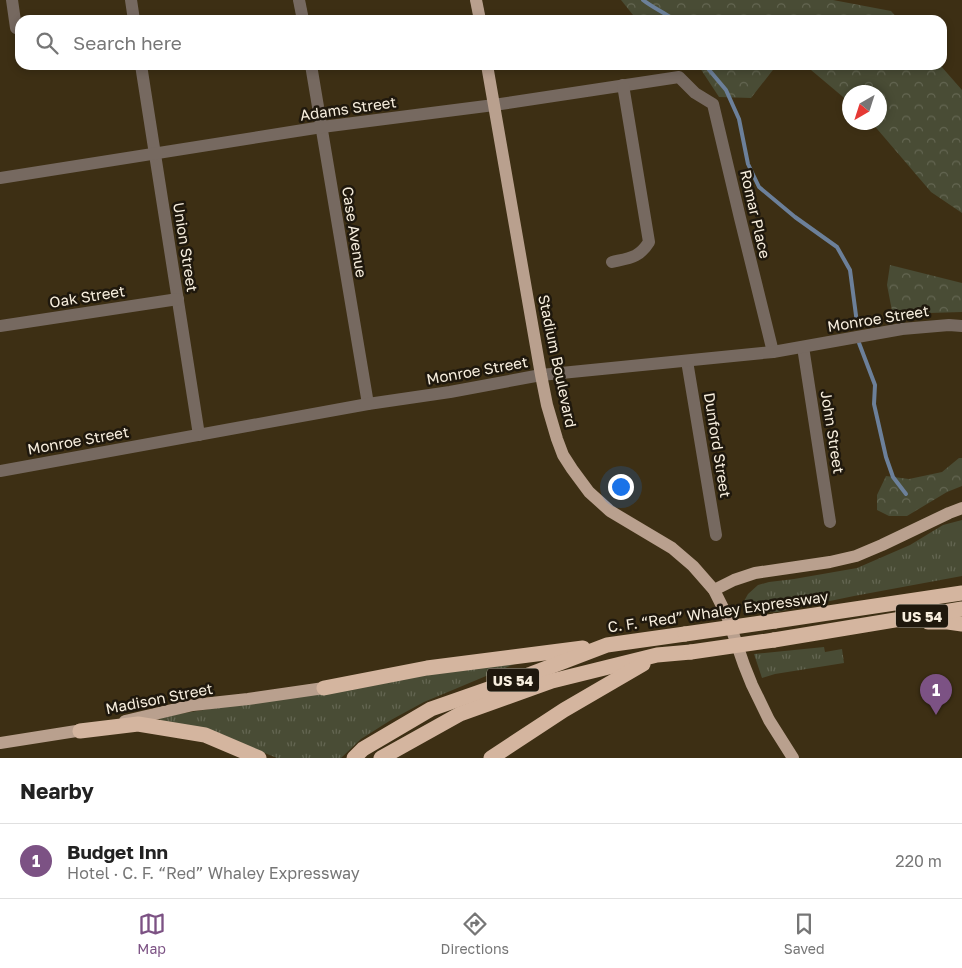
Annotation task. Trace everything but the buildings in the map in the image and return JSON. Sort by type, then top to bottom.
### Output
[{"type":"highway","name":"C. F. “Red” Whaley Expressway","points":[[354,758],[363,748],[431,710],[607,645],[962,592]]},
{"type":"highway","name":"US 54","points":[[381,758],[460,714],[552,680],[657,656],[774,640],[962,610]]},
{"type":"highway","points":[[881,622],[948,622],[962,624]]},
{"type":"highway","points":[[324,688],[427,668],[607,645]]},
{"type":"highway","points":[[491,758],[564,710],[657,656]]},
{"type":"highway","points":[[80,731],[138,724],[205,735],[259,758]]},
{"type":"main road","points":[[476,0],[479,15]]},
{"type":"main road","name":"Stadium Boulevard","points":[[488,70],[541,375],[563,454],[589,492],[610,511],[672,548],[693,566],[714,590],[727,616],[752,686],[769,720],[794,758]]},
{"type":"main road","points":[[714,590],[755,573],[830,562],[856,556],[962,508]]},
{"type":"main road","name":"Madison Street","points":[[0,744],[80,731],[193,705],[324,688]]},
{"type":"street","points":[[12,0],[15,21]]},
{"type":"street","points":[[131,0],[133,15]]},
{"type":"street","points":[[299,0],[302,15]]},
{"type":"street","name":"Union Street","points":[[142,70],[199,435]]},
{"type":"street","name":"Case Avenue","points":[[312,70],[368,404]]},
{"type":"street","name":"Adams Street","points":[[0,178],[322,127],[494,105],[679,77],[695,93]]},
{"type":"street","points":[[612,262],[634,257],[643,252],[649,242],[623,85]]},
{"type":"street","name":"Romar Place","points":[[695,93],[713,104],[773,352]]},
{"type":"street","name":"Oak Street","points":[[0,326],[178,299]]},
{"type":"street","name":"Monroe Street","points":[[0,471],[368,404],[450,392],[541,375],[773,352],[902,329],[949,325],[962,326]]},
{"type":"street","name":"John Street","points":[[803,347],[830,522]]},
{"type":"street","name":"Dunford Street","points":[[687,361],[716,536]]},
{"type":"green space","points":[[621,0],[833,0],[891,11],[895,15],[633,15]]},
{"type":"green space","points":[[701,70],[773,70],[751,98],[719,97]]},
{"type":"green space","points":[[811,70],[944,70],[962,90],[962,213],[931,192],[878,130],[887,130],[887,85],[842,85],[842,96]]},
{"type":"green space","points":[[890,265],[962,283],[962,312],[893,316],[887,285]]},
{"type":"green space","points":[[959,458],[962,458],[962,486],[947,492],[907,516],[889,516],[877,510],[877,495],[886,476],[909,479],[942,472]]},
{"type":"green space","points":[[962,520],[962,576],[777,612],[743,613],[743,603],[748,594],[758,585],[857,568],[910,545],[943,525]]},
{"type":"green space","points":[[824,647],[825,652],[842,649],[844,663],[775,674],[762,678],[754,654]]},
{"type":"green space","points":[[517,663],[424,702],[361,739],[341,758],[277,758],[237,742],[160,722],[160,717],[444,671]]},
{"type":"waterway","points":[[643,0],[666,15]]},
{"type":"waterway","points":[[709,70],[726,90],[739,119],[748,164],[759,187],[795,217],[837,247],[850,270],[857,323]]},
{"type":"waterway","points":[[859,343],[875,385],[874,404],[886,457],[893,477],[906,494]]},
{"type":"place","name":"Budget Inn","points":[[936,715]]}]
